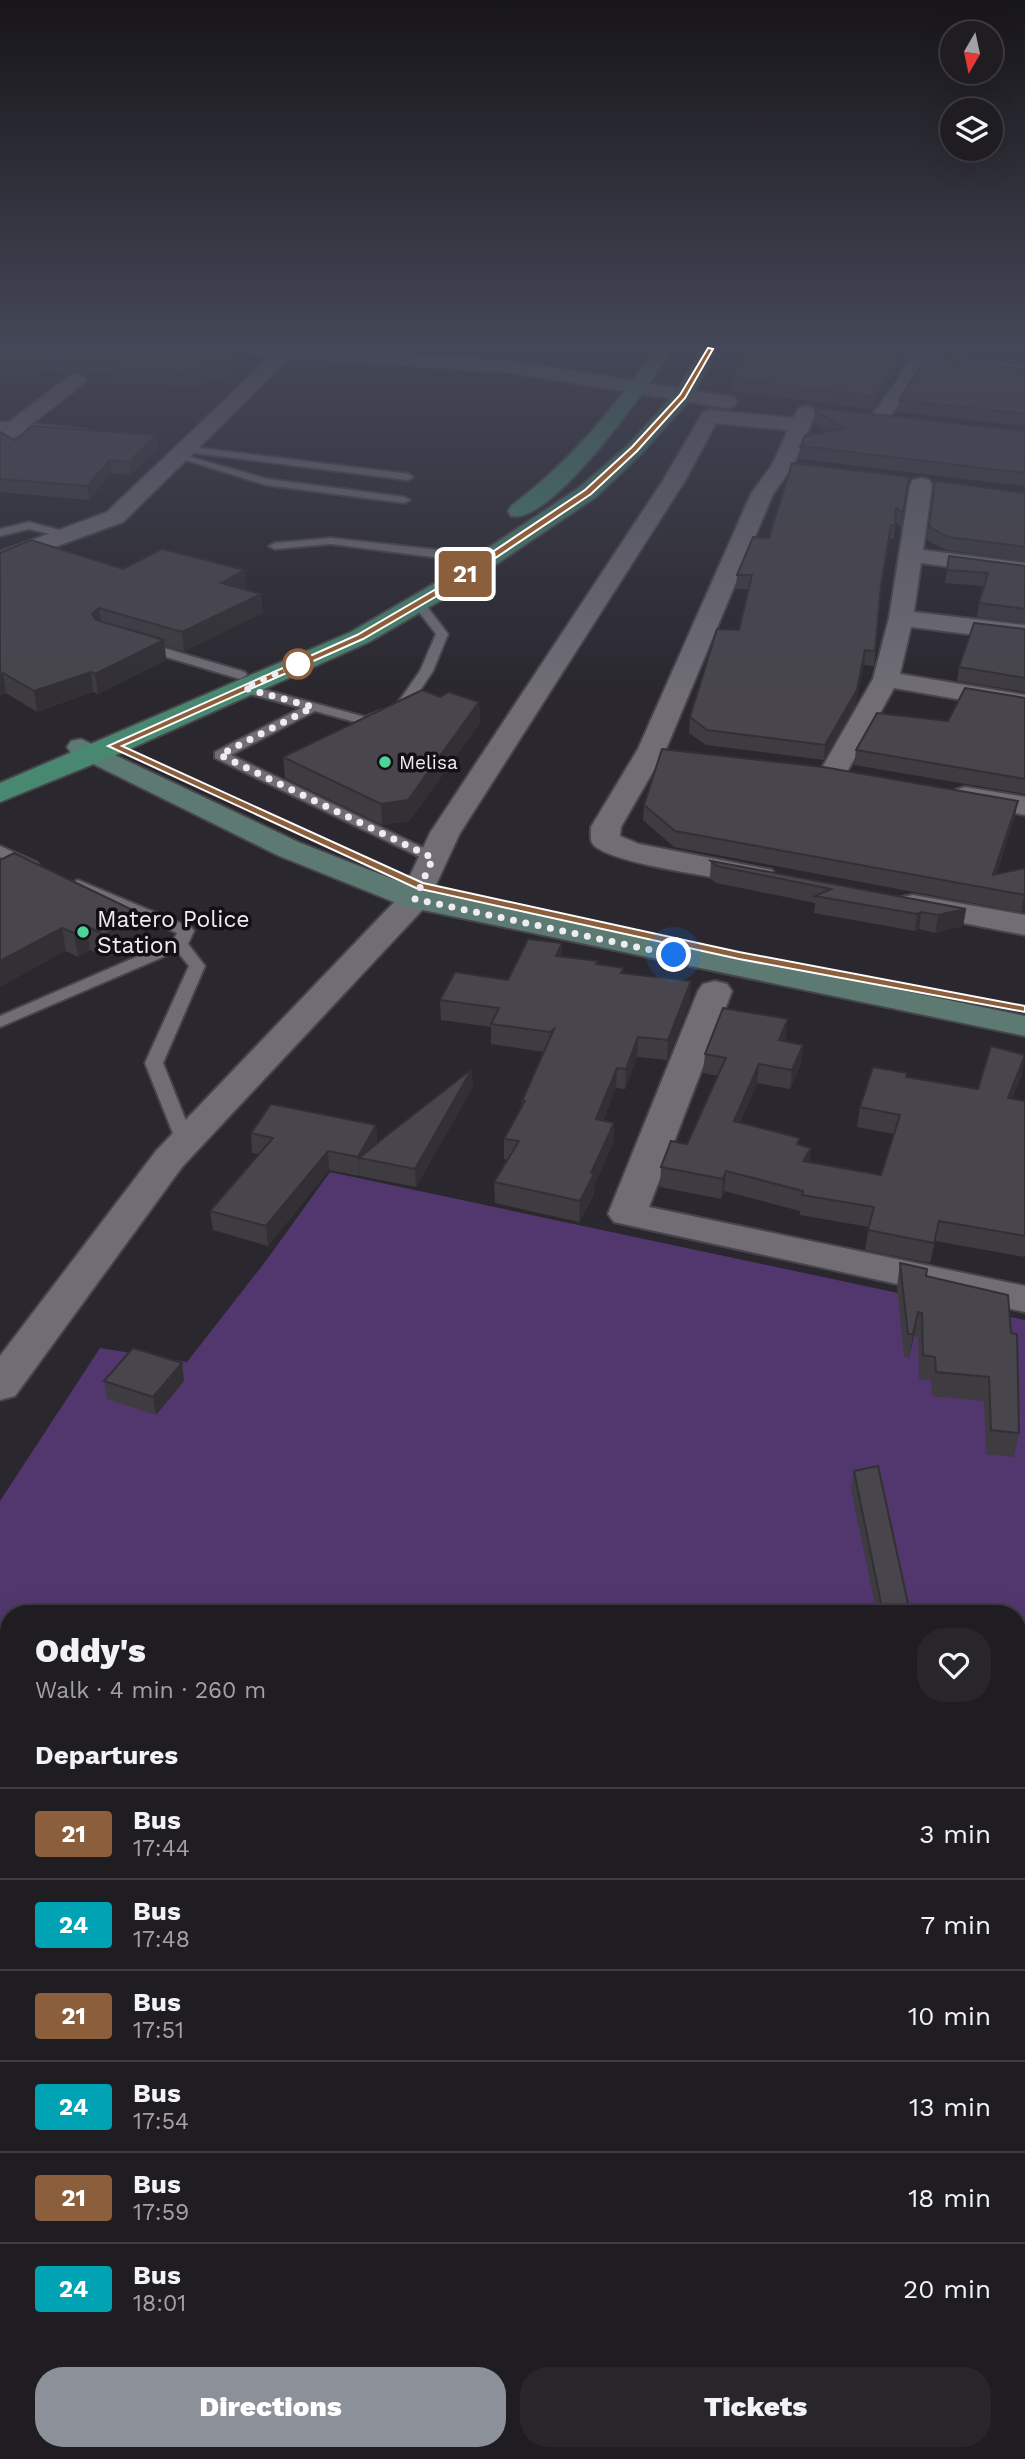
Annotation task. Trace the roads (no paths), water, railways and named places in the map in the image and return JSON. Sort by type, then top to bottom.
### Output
[{"type":"main road","points":[[242,682],[329,635],[419,581],[552,488],[573,464]]},
{"type":"main road","points":[[0,793],[97,746],[242,682],[360,637],[418,603],[588,492],[619,464]]},
{"type":"main road","points":[[0,779],[97,746],[295,851],[372,885],[423,881],[739,955],[1025,1009]]},
{"type":"main road","points":[[423,881],[1025,1026]]},
{"type":"street","points":[[0,560],[115,517],[165,464]]},
{"type":"street","points":[[0,1386],[169,1158],[423,881],[445,833],[683,464]]},
{"type":"street","points":[[791,881],[631,851],[606,840],[606,827],[665,751],[762,494],[794,468],[795,464]]},
{"type":"street","points":[[896,481],[947,487]]},
{"type":"street","points":[[833,773],[886,680],[901,618],[921,485]]},
{"type":"street","points":[[910,555],[1025,570]]},
{"type":"street","points":[[901,618],[1025,633]]},
{"type":"street","points":[[886,680],[1025,703]]},
{"type":"street","points":[[940,791],[1025,806]]},
{"type":"street","points":[[884,899],[1025,925]]},
{"type":"street","points":[[715,991],[627,1214],[1025,1299]]},
{"type":"lane","points":[[223,464],[266,482],[404,500]]},
{"type":"lane","points":[[311,464],[408,477]]},
{"type":"lane","points":[[0,533],[29,524],[66,535]]},
{"type":"lane","points":[[275,546],[331,541],[456,556]]},
{"type":"lane","points":[[404,704],[421,683],[435,658],[442,634],[418,603]]},
{"type":"lane","points":[[128,642],[313,707],[366,721]]},
{"type":"lane","points":[[313,707],[220,755],[272,774],[423,881]]},
{"type":"lane","points":[[344,734],[382,714]]},
{"type":"lane","points":[[0,851],[186,931],[180,944],[0,1021]]},
{"type":"lane","points":[[180,944],[197,966],[154,1063],[185,1142]]},
{"type":"place","name":"Melisa","points":[[385,762]]},
{"type":"place","name":"Matero Police Station","points":[[83,932]]}]
